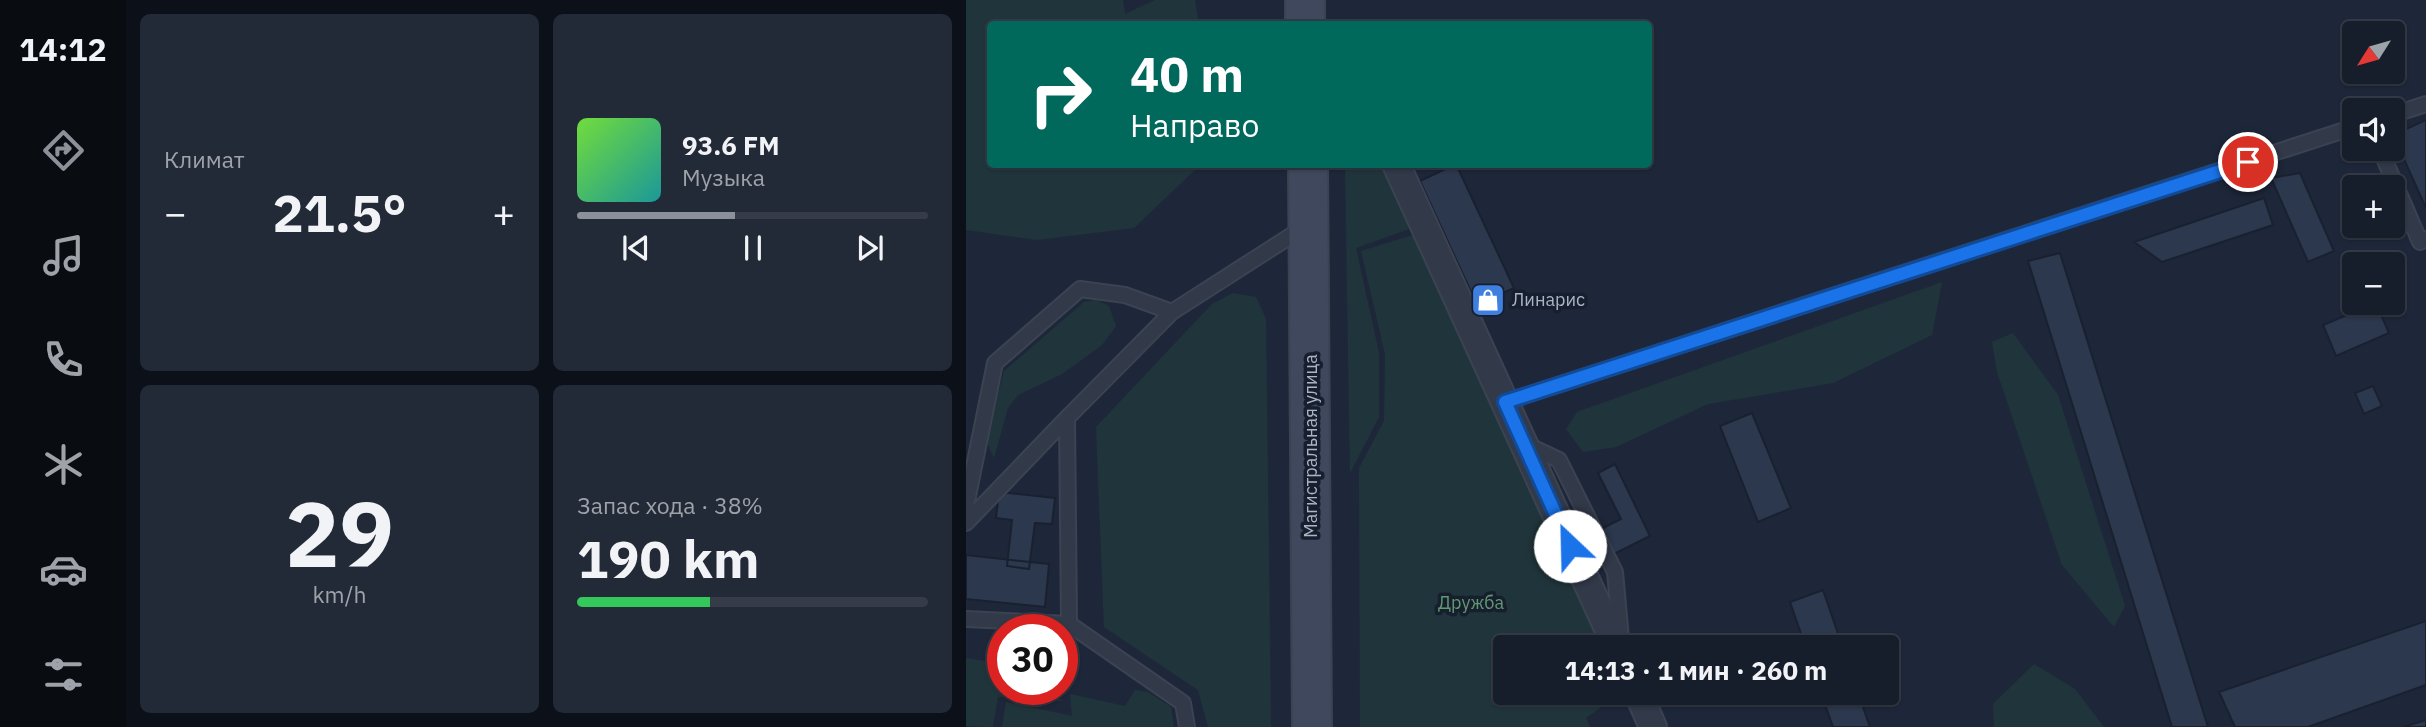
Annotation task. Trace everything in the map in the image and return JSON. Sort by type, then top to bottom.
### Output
[{"type":"main road","points":[[1305,0],[1305,21]]},
{"type":"main road","name":"Магистральная улица","points":[[1308,168],[1312,727]]},
{"type":"street","points":[[1398,168],[1613,635]]},
{"type":"street","points":[[1643,705],[1653,727]]},
{"type":"lane","points":[[2405,111],[2426,104]]},
{"type":"lane","points":[[1505,402],[2342,131]]},
{"type":"lane","points":[[2384,161],[2420,242],[2426,239]]},
{"type":"lane","points":[[966,523],[1172,312],[1310,223]]},
{"type":"lane","points":[[966,506],[995,363],[1080,289],[1125,295],[1172,312]]},
{"type":"lane","points":[[1067,418],[1069,614]]},
{"type":"lane","points":[[966,619],[987,620]]},
{"type":"lane","points":[[1078,630],[1183,703],[1187,727]]},
{"type":"green space","points":[[966,0],[1123,0],[1125,14],[1155,0],[1195,0],[1198,21],[987,21],[987,168],[1197,168],[1134,228],[1037,240],[966,230]]},
{"type":"green space","points":[[1345,168],[1387,168],[1412,228],[1356,248],[1379,353],[1379,417],[1350,473]]},
{"type":"green space","name":"Дружба","points":[[1413,235],[1596,635],[1493,635],[1493,705],[1604,705],[1586,718],[1590,727],[1360,727],[1359,468],[1384,421],[1385,354],[1361,251]]},
{"type":"green space","points":[[1942,282],[1932,335],[1833,383],[1708,404],[1616,447],[1583,452],[1566,429],[1577,412]]},
{"type":"green space","points":[[1233,293],[1256,297],[1266,319],[1271,727],[1208,727],[1198,690],[1104,627],[1096,427],[1212,304]]},
{"type":"green space","points":[[1096,300],[1109,306],[1116,326],[1102,345],[1062,374],[1018,395],[1008,408],[994,458],[986,441],[1004,371],[1084,302]]},
{"type":"green space","points":[[2013,333],[2058,395],[2125,606],[2114,627],[2062,565],[1997,372],[1992,342]]},
{"type":"green space","points":[[966,658],[987,661],[987,705],[997,705],[993,727],[966,726]]},
{"type":"green space","points":[[2034,664],[2075,689],[2104,727],[1994,727],[1993,704]]},
{"type":"green space","points":[[1135,690],[1148,692],[1171,707],[1174,727],[1002,727],[1006,705],[1020,705],[1072,716],[1071,705],[1078,705],[1078,696],[1125,706]]},
{"type":"building","points":[[2426,120],[2426,208],[2405,161],[2405,130]]},
{"type":"building","points":[[1448,168],[1458,168],[1514,288],[1477,305],[1420,181]]},
{"type":"building","points":[[2300,173],[2334,251],[2308,262],[2271,178]]},
{"type":"building","points":[[2264,198],[2273,225],[2162,262],[2134,242]]},
{"type":"building","points":[[2060,253],[2208,727],[2172,727],[2028,261]]},
{"type":"building","points":[[2347,315],[2381,315],[2389,333],[2336,356],[2323,325]]},
{"type":"building","points":[[2373,386],[2382,406],[2364,414],[2355,393]]},
{"type":"building","points":[[1752,413],[1791,508],[1758,522],[1720,426]]},
{"type":"building","points":[[1615,464],[1650,536],[1610,556],[1597,531],[1621,519],[1598,473]]},
{"type":"building","points":[[999,492],[1055,498],[1052,524],[1035,523],[1029,569],[1007,566],[1012,520],[996,518]]},
{"type":"building","points":[[966,555],[1049,564],[1045,607],[966,599]]},
{"type":"building","points":[[1823,590],[1839,635],[1801,635],[1790,602]]},
{"type":"building","points":[[2426,621],[2426,685],[2308,727],[2235,727],[2219,692]]},
{"type":"building","points":[[1825,705],[1862,705],[1870,727],[1833,727]]},
{"type":"building","points":[[2426,720],[2426,727],[2403,727]]},
{"type":"place","name":"Линарис","points":[[1488,300]]},
{"type":"route","points":[[1570,546],[1505,402],[2248,162]]}]
